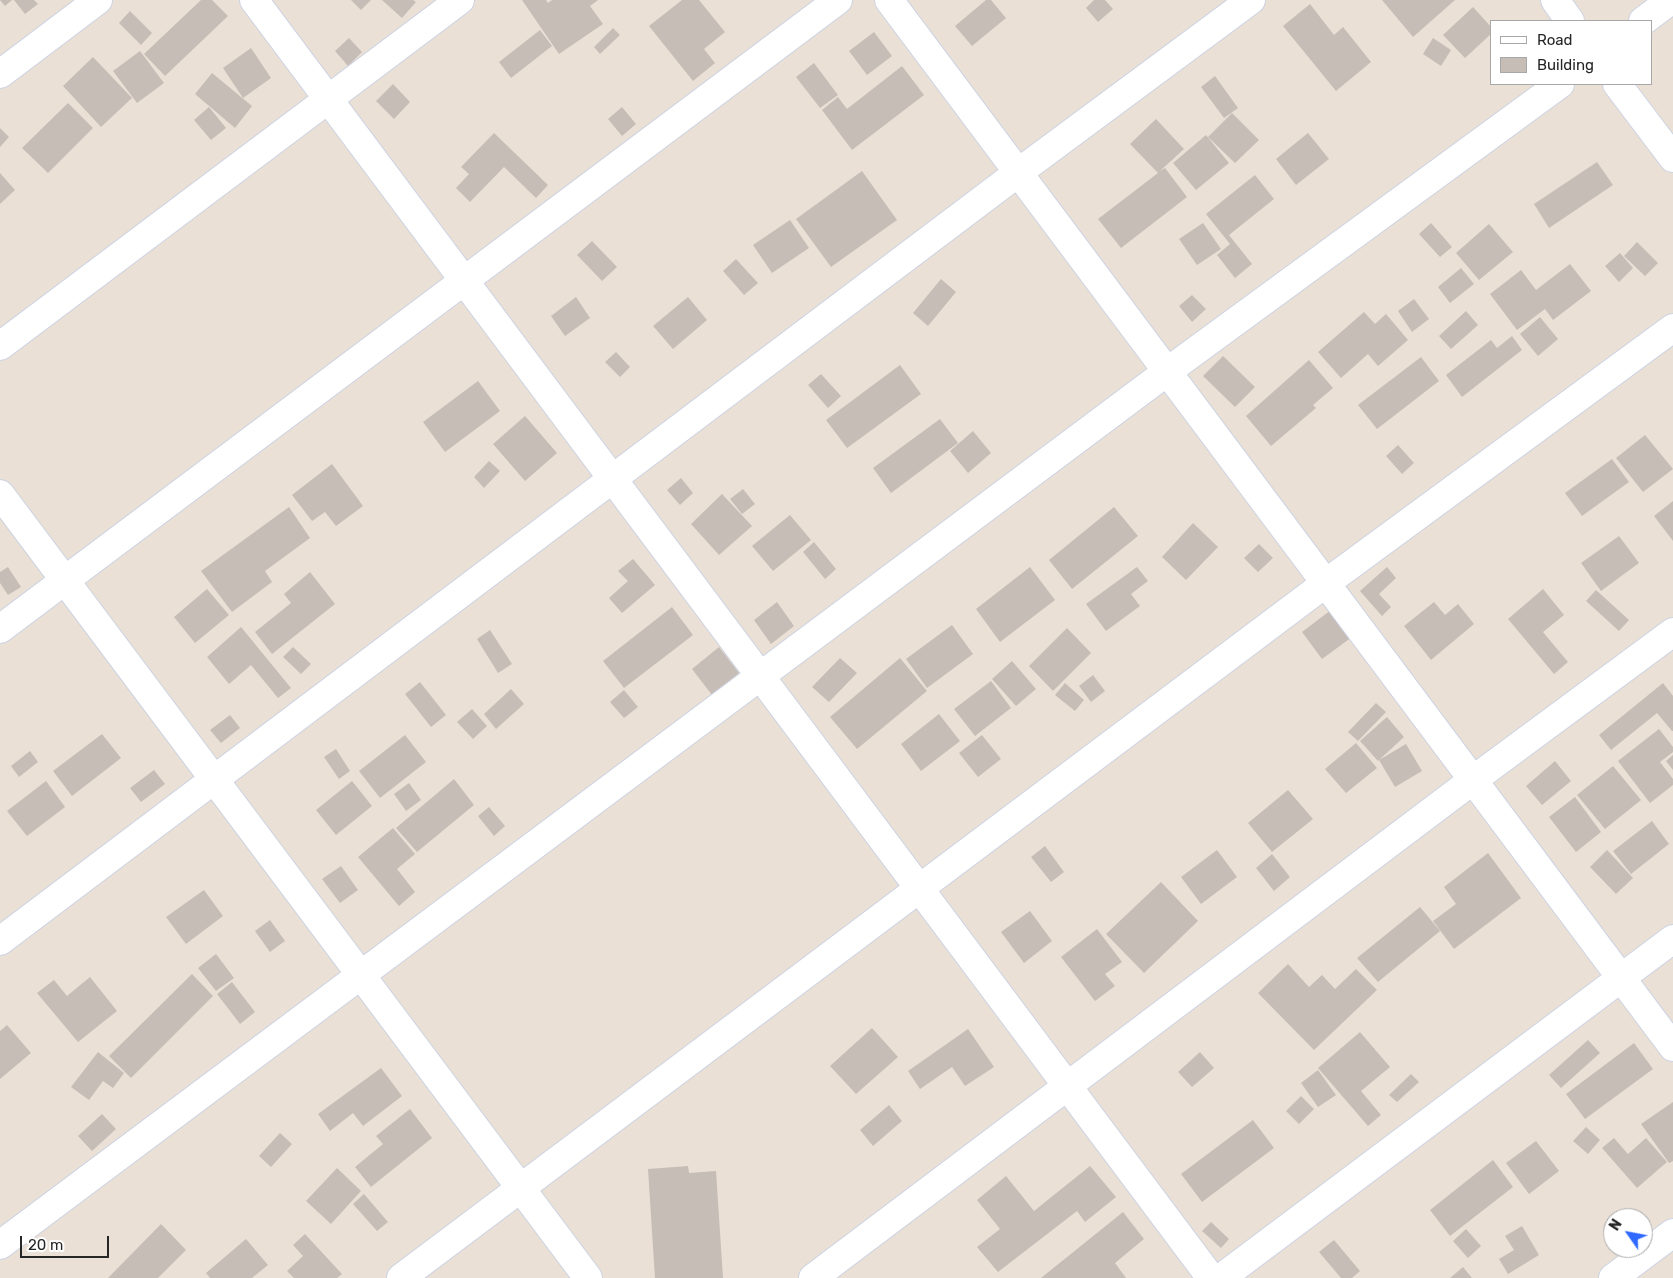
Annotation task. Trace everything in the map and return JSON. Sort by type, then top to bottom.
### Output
[{"type":"street","points":[[0,74],[98,0]]},
{"type":"street","points":[[254,0],[1211,1278]]},
{"type":"street","points":[[0,346],[460,0]]},
{"type":"street","points":[[0,629],[838,0]]},
{"type":"street","points":[[889,0],[1673,1046]]},
{"type":"street","points":[[0,942],[1019,172],[1251,0]]},
{"type":"street","points":[[1555,0],[1569,20]]},
{"type":"street","points":[[1645,20],[1671,0]]},
{"type":"street","points":[[0,1245],[1168,371],[1559,85]]},
{"type":"street","points":[[1618,85],[1673,158]]},
{"type":"street","points":[[401,1278],[1326,583],[1673,328]]},
{"type":"street","points":[[0,494],[588,1278]]},
{"type":"street","points":[[812,1278],[1473,780],[1673,632]]},
{"type":"street","points":[[1221,1278],[1673,939]]},
{"type":"street","points":[[1613,1278],[1673,1233]]},
{"type":"building","points":[[0,0],[12,0],[5,6]]},
{"type":"building","points":[[14,0],[34,0],[38,4],[25,14]]},
{"type":"building","points":[[201,0],[212,0],[228,16],[165,76],[144,54]]},
{"type":"building","points":[[351,0],[371,0],[361,10]]},
{"type":"building","points":[[382,0],[413,0],[416,2],[402,18]]},
{"type":"building","points":[[522,0],[546,0],[548,3],[552,0],[598,0],[590,6],[603,24],[559,54]]},
{"type":"building","points":[[682,0],[699,0],[725,32],[704,49],[715,63],[693,81],[649,26]]},
{"type":"building","points":[[986,0],[991,0],[1006,18],[972,46],[955,26]]},
{"type":"building","points":[[1094,0],[1105,0],[1113,9],[1098,22],[1086,8]]},
{"type":"building","points":[[1382,0],[1455,0],[1413,37]]},
{"type":"building","points":[[1310,4],[1334,35],[1343,27],[1371,62],[1336,91],[1283,26]]},
{"type":"building","points":[[1473,7],[1490,26],[1490,35],[1465,58],[1443,35]]},
{"type":"building","points":[[130,11],[152,33],[141,45],[119,23]]},
{"type":"building","points":[[613,28],[620,35],[600,54],[594,47]]},
{"type":"building","points":[[540,30],[552,46],[511,78],[499,62]]},
{"type":"building","points":[[874,32],[892,56],[867,75],[849,51]]},
{"type":"building","points":[[349,38],[362,52],[348,66],[335,51]]},
{"type":"building","points":[[1433,38],[1451,50],[1441,66],[1423,54]]},
{"type":"building","points":[[251,48],[271,78],[243,98],[223,68]]},
{"type":"building","points":[[140,51],[164,83],[137,103],[113,71]]},
{"type":"building","points":[[93,57],[132,98],[101,127],[63,86]]},
{"type":"building","points":[[814,63],[838,95],[820,108],[796,77]]},
{"type":"building","points":[[902,66],[924,95],[852,150],[822,110],[838,97],[847,109]]},
{"type":"building","points":[[212,73],[252,106],[235,128],[195,94]]},
{"type":"building","points":[[1215,76],[1238,108],[1224,118],[1201,87]]},
{"type":"building","points":[[393,84],[410,102],[394,119],[376,101]]},
{"type":"building","points":[[68,103],[93,128],[48,173],[22,148]]},
{"type":"building","points":[[209,107],[226,128],[211,140],[194,120]]},
{"type":"building","points":[[622,107],[636,124],[622,136],[608,119]]},
{"type":"building","points":[[1232,113],[1259,140],[1235,163],[1208,137]]},
{"type":"building","points":[[1156,119],[1184,149],[1160,171],[1165,168],[1187,197],[1121,248],[1098,219],[1158,173],[1130,144]]},
{"type":"building","points":[[0,128],[9,137],[0,147]]},
{"type":"building","points":[[494,133],[548,185],[536,198],[504,167],[470,202],[456,188],[469,174],[461,167]]},
{"type":"building","points":[[1308,133],[1329,159],[1296,185],[1276,159]]},
{"type":"building","points":[[1206,135],[1229,163],[1196,190],[1173,163]]},
{"type":"building","points":[[1597,162],[1613,185],[1549,228],[1534,204]]},
{"type":"building","points":[[862,171],[897,220],[831,267],[796,219]]},
{"type":"building","points":[[0,173],[15,190],[0,204]]},
{"type":"building","points":[[1255,175],[1274,199],[1229,235],[1252,264],[1235,278],[1217,255],[1230,244],[1206,214]]},
{"type":"building","points":[[790,220],[809,248],[772,273],[753,245]]},
{"type":"building","points":[[1203,223],[1221,249],[1197,265],[1179,239]]},
{"type":"building","points":[[1431,223],[1452,247],[1440,257],[1419,234]]},
{"type":"building","points":[[1489,224],[1513,252],[1479,280],[1456,253]]},
{"type":"building","points":[[592,241],[617,267],[602,281],[577,255]]},
{"type":"building","points":[[1637,242],[1658,263],[1645,276],[1624,256]]},
{"type":"building","points":[[1620,253],[1633,268],[1619,282],[1605,266]]},
{"type":"building","points":[[736,259],[758,283],[744,295],[723,271]]},
{"type":"building","points":[[1570,264],[1591,291],[1553,320],[1545,309],[1517,330],[1490,294],[1521,270],[1536,290]]},
{"type":"building","points":[[1461,268],[1474,284],[1450,303],[1438,287]]},
{"type":"building","points":[[941,279],[956,292],[928,326],[913,313]]},
{"type":"building","points":[[1192,295],[1206,309],[1192,322],[1179,306]]},
{"type":"building","points":[[576,297],[590,318],[565,336],[551,316]]},
{"type":"building","points":[[688,297],[707,320],[673,349],[653,326]]},
{"type":"building","points":[[1414,299],[1429,319],[1412,332],[1398,311]]},
{"type":"building","points":[[1466,311],[1478,325],[1451,349],[1439,336]]},
{"type":"building","points":[[1364,312],[1375,324],[1386,314],[1408,340],[1378,366],[1368,354],[1341,378],[1318,352]]},
{"type":"building","points":[[1540,317],[1558,339],[1538,356],[1520,334]]},
{"type":"building","points":[[1512,336],[1522,350],[1462,397],[1446,375],[1491,340],[1497,348]]},
{"type":"building","points":[[616,352],[630,367],[620,377],[605,362]]},
{"type":"building","points":[[1223,356],[1255,387],[1235,407],[1203,376]]},
{"type":"building","points":[[1421,357],[1439,381],[1377,429],[1358,405]]},
{"type":"building","points":[[1309,360],[1333,388],[1313,405],[1316,408],[1271,446],[1246,416]]},
{"type":"building","points":[[900,365],[921,394],[847,448],[826,420]]},
{"type":"building","points":[[821,374],[841,396],[828,408],[808,385]]},
{"type":"building","points":[[478,381],[500,411],[445,452],[423,422]]},
{"type":"building","points":[[525,416],[557,453],[525,481],[493,444]]},
{"type":"building","points":[[940,419],[958,443],[891,493],[873,468]]},
{"type":"building","points":[[973,431],[991,453],[968,473],[950,451]]},
{"type":"building","points":[[1645,435],[1673,469],[1643,492],[1616,458]]},
{"type":"building","points":[[1398,445],[1414,463],[1402,474],[1386,456]]},
{"type":"building","points":[[1612,459],[1629,482],[1582,516],[1565,493]]},
{"type":"building","points":[[489,461],[500,471],[484,488],[474,477]]},
{"type":"building","points":[[332,464],[363,506],[336,526],[325,512],[312,521],[292,495]]},
{"type":"building","points":[[681,478],[693,493],[680,505],[667,490]]},
{"type":"building","points":[[743,489],[755,504],[742,514],[730,499]]},
{"type":"building","points":[[722,494],[752,526],[719,555],[691,524]]},
{"type":"building","points":[[1673,501],[1673,541],[1654,516]]},
{"type":"building","points":[[289,507],[310,538],[265,571],[272,582],[232,612],[201,571]]},
{"type":"building","points":[[1114,507],[1138,536],[1072,589],[1049,560]]},
{"type":"building","points":[[790,515],[811,540],[773,571],[752,546]]},
{"type":"building","points":[[1193,523],[1218,547],[1186,580],[1162,557]]},
{"type":"building","points":[[1619,536],[1639,563],[1601,591],[1581,563]]},
{"type":"building","points":[[814,542],[836,569],[825,579],[803,552]]},
{"type":"building","points":[[1259,544],[1273,558],[1258,572],[1244,558]]},
{"type":"building","points":[[633,559],[655,585],[622,613],[609,598],[628,581],[618,571]]},
{"type":"building","points":[[8,567],[21,587],[8,595],[0,583],[0,572]]},
{"type":"building","points":[[1030,567],[1055,600],[1000,642],[976,609]]},
{"type":"building","points":[[1137,567],[1148,581],[1131,594],[1140,606],[1106,631],[1086,604]]},
{"type":"building","points":[[1387,567],[1396,578],[1379,594],[1391,607],[1382,616],[1360,591]]},
{"type":"building","points":[[310,572],[335,604],[272,654],[255,632],[291,603],[284,594]]},
{"type":"building","points":[[207,589],[229,615],[195,643],[174,617]]},
{"type":"building","points":[[1543,589],[1564,615],[1543,632],[1568,662],[1554,674],[1508,619]]},
{"type":"building","points":[[1596,590],[1629,620],[1619,631],[1586,601]]},
{"type":"building","points":[[777,602],[794,626],[771,644],[754,620]]},
{"type":"building","points":[[1434,602],[1445,615],[1458,604],[1474,624],[1431,660],[1404,626]]},
{"type":"building","points":[[672,607],[693,635],[624,688],[603,661]]},
{"type":"building","points":[[1331,610],[1352,637],[1322,659],[1302,632]]},
{"type":"building","points":[[952,625],[973,654],[927,688],[906,659]]},
{"type":"building","points":[[241,627],[291,688],[278,698],[251,665],[229,684],[207,657]]},
{"type":"building","points":[[1067,628],[1091,653],[1053,691],[1029,666]]},
{"type":"building","points":[[490,630],[512,664],[498,673],[477,639]]},
{"type":"building","points":[[293,647],[311,664],[301,674],[283,657]]},
{"type":"building","points":[[719,647],[739,673],[712,695],[692,669]]},
{"type":"building","points":[[840,658],[857,673],[829,702],[812,687]]},
{"type":"building","points":[[900,658],[927,691],[857,749],[830,717]]},
{"type":"building","points":[[1012,661],[1036,689],[1016,706],[992,679]]},
{"type":"building","points":[[1093,675],[1105,691],[1091,702],[1079,686]]},
{"type":"building","points":[[991,681],[1011,708],[975,736],[954,709]]},
{"type":"building","points":[[420,682],[446,715],[431,727],[405,694]]},
{"type":"building","points":[[1065,683],[1084,700],[1075,711],[1055,695]]},
{"type":"building","points":[[1663,683],[1673,696],[1673,731],[1657,713],[1611,750],[1599,735]]},
{"type":"building","points":[[511,689],[524,704],[496,729],[484,714]]},
{"type":"building","points":[[624,690],[638,707],[624,718],[610,702]]},
{"type":"building","points":[[1376,703],[1386,712],[1358,741],[1348,732]]},
{"type":"building","points":[[472,709],[487,726],[473,739],[457,722]]},
{"type":"building","points":[[939,714],[960,741],[921,771],[901,744]]},
{"type":"building","points":[[230,715],[240,728],[221,743],[210,730]]},
{"type":"building","points":[[1387,717],[1404,737],[1378,761],[1360,741]]},
{"type":"building","points":[[1659,729],[1673,747],[1673,752],[1660,762],[1673,779],[1673,785],[1650,803],[1618,761]]},
{"type":"building","points":[[102,734],[121,758],[72,796],[53,771]]},
{"type":"building","points":[[405,735],[426,762],[380,798],[359,771]]},
{"type":"building","points":[[982,735],[1001,759],[978,777],[959,753]]},
{"type":"building","points":[[1356,743],[1377,768],[1346,793],[1325,769]]},
{"type":"building","points":[[1406,744],[1422,771],[1395,787],[1379,760]]},
{"type":"building","points":[[336,749],[350,771],[339,779],[324,757]]},
{"type":"building","points":[[30,751],[38,762],[19,777],[11,766]]},
{"type":"building","points":[[1673,755],[1673,770],[1666,761]]},
{"type":"building","points":[[1555,761],[1571,781],[1542,805],[1526,786]]},
{"type":"building","points":[[1613,766],[1641,800],[1605,829],[1577,795]]},
{"type":"building","points":[[154,770],[165,784],[141,802],[130,788]]},
{"type":"building","points":[[454,779],[474,805],[417,852],[396,828]]},
{"type":"building","points":[[46,781],[65,807],[27,836],[7,811]]},
{"type":"building","points":[[352,781],[372,806],[336,835],[316,810]]},
{"type":"building","points":[[409,783],[421,800],[406,811],[394,794]]},
{"type":"building","points":[[1288,790],[1313,819],[1272,852],[1248,823]]},
{"type":"building","points":[[1575,797],[1601,832],[1576,852],[1549,817]]},
{"type":"building","points":[[489,807],[505,826],[494,836],[478,816]]},
{"type":"building","points":[[1652,821],[1669,844],[1631,874],[1613,851]]},
{"type":"building","points":[[393,828],[415,854],[397,869],[415,892],[399,906],[358,857]]},
{"type":"building","points":[[1045,846],[1064,872],[1051,882],[1031,857]]},
{"type":"building","points":[[1217,850],[1237,877],[1201,904],[1181,877]]},
{"type":"building","points":[[1607,850],[1633,878],[1616,894],[1590,867]]},
{"type":"building","points":[[1488,853],[1521,898],[1454,949],[1433,921],[1456,904],[1444,887]]},
{"type":"building","points":[[1272,854],[1290,877],[1274,891],[1256,868]]},
{"type":"building","points":[[341,866],[358,890],[340,903],[322,879]]},
{"type":"building","points":[[1161,882],[1198,921],[1144,973],[1106,934]]},
{"type":"building","points":[[204,890],[223,916],[186,944],[166,917]]},
{"type":"building","points":[[1420,907],[1440,931],[1378,982],[1357,958]]},
{"type":"building","points":[[1030,911],[1052,941],[1024,963],[1001,932]]},
{"type":"building","points":[[270,920],[285,941],[270,952],[255,931]]},
{"type":"building","points":[[1097,929],[1122,962],[1105,974],[1115,986],[1095,1001],[1061,957]]},
{"type":"building","points":[[216,954],[234,978],[216,991],[198,968]]},
{"type":"building","points":[[1288,964],[1309,987],[1322,975],[1335,989],[1356,969],[1377,990],[1314,1050],[1258,993]]},
{"type":"building","points":[[192,974],[213,996],[131,1078],[109,1056]]},
{"type":"building","points":[[90,977],[117,1011],[78,1042],[37,993],[54,980],[67,996]]},
{"type":"building","points":[[232,982],[255,1012],[240,1024],[217,994]]},
{"type":"building","points":[[7,1025],[31,1053],[0,1079],[0,1031]]},
{"type":"building","points":[[872,1028],[898,1057],[856,1094],[830,1066]]},
{"type":"building","points":[[968,1029],[994,1067],[965,1086],[952,1067],[920,1089],[908,1071]]},
{"type":"building","points":[[1360,1032],[1390,1067],[1361,1091],[1381,1115],[1368,1126],[1318,1068]]},
{"type":"building","points":[[1588,1040],[1600,1053],[1561,1088],[1549,1075]]},
{"type":"building","points":[[1634,1043],[1653,1069],[1585,1119],[1566,1094]]},
{"type":"building","points":[[98,1052],[124,1073],[113,1088],[103,1081],[89,1100],[71,1087]]},
{"type":"building","points":[[1200,1052],[1214,1068],[1192,1087],[1178,1072]]},
{"type":"building","points":[[381,1068],[402,1096],[363,1126],[353,1113],[330,1131],[318,1114]]},
{"type":"building","points":[[1318,1070],[1336,1095],[1318,1107],[1301,1083]]},
{"type":"building","points":[[1411,1074],[1419,1082],[1397,1102],[1389,1095]]},
{"type":"building","points":[[1301,1096],[1314,1109],[1299,1124],[1286,1111]]},
{"type":"building","points":[[1673,1102],[1673,1161],[1669,1163],[1641,1124]]},
{"type":"building","points":[[889,1105],[902,1121],[873,1146],[860,1130]]},
{"type":"building","points":[[410,1109],[432,1138],[371,1187],[355,1167],[383,1144],[376,1136]]},
{"type":"building","points":[[102,1114],[116,1129],[92,1151],[78,1136]]},
{"type":"building","points":[[1253,1120],[1274,1148],[1202,1202],[1181,1174]]},
{"type":"building","points":[[1586,1127],[1600,1140],[1588,1154],[1573,1141]]},
{"type":"building","points":[[280,1133],[292,1144],[271,1167],[259,1156]]},
{"type":"building","points":[[1614,1138],[1628,1154],[1646,1138],[1667,1162],[1637,1188],[1602,1148]]},
{"type":"building","points":[[1536,1141],[1559,1171],[1529,1194],[1506,1163]]},
{"type":"building","points":[[1493,1160],[1513,1187],[1450,1236],[1430,1210]]},
{"type":"building","points":[[688,1166],[689,1173],[716,1171],[723,1278],[655,1278],[648,1169]]},
{"type":"building","points":[[1090,1166],[1116,1197],[1085,1222],[1077,1211],[998,1272],[977,1247],[1000,1229],[977,1200],[1006,1176],[1034,1211]]},
{"type":"building","points":[[337,1168],[361,1191],[331,1224],[306,1201]]},
{"type":"building","points":[[364,1194],[388,1222],[377,1231],[353,1204]]},
{"type":"building","points":[[1123,1212],[1144,1239],[1115,1263],[1126,1278],[1041,1278]]},
{"type":"building","points":[[1211,1222],[1229,1239],[1221,1248],[1202,1231]]},
{"type":"building","points":[[161,1224],[186,1250],[158,1278],[108,1278]]},
{"type":"building","points":[[1522,1226],[1539,1255],[1508,1274],[1499,1259],[1514,1250],[1505,1236]]},
{"type":"building","points":[[1466,1229],[1481,1246],[1468,1258],[1453,1241]]},
{"type":"building","points":[[305,1234],[342,1274],[337,1278],[294,1278],[287,1271],[303,1256],[293,1245]]},
{"type":"building","points":[[246,1239],[268,1265],[252,1278],[210,1278],[206,1273]]},
{"type":"building","points":[[1334,1240],[1360,1271],[1352,1278],[1341,1278],[1319,1252]]},
{"type":"building","points":[[1463,1267],[1472,1278],[1450,1278]]}]
